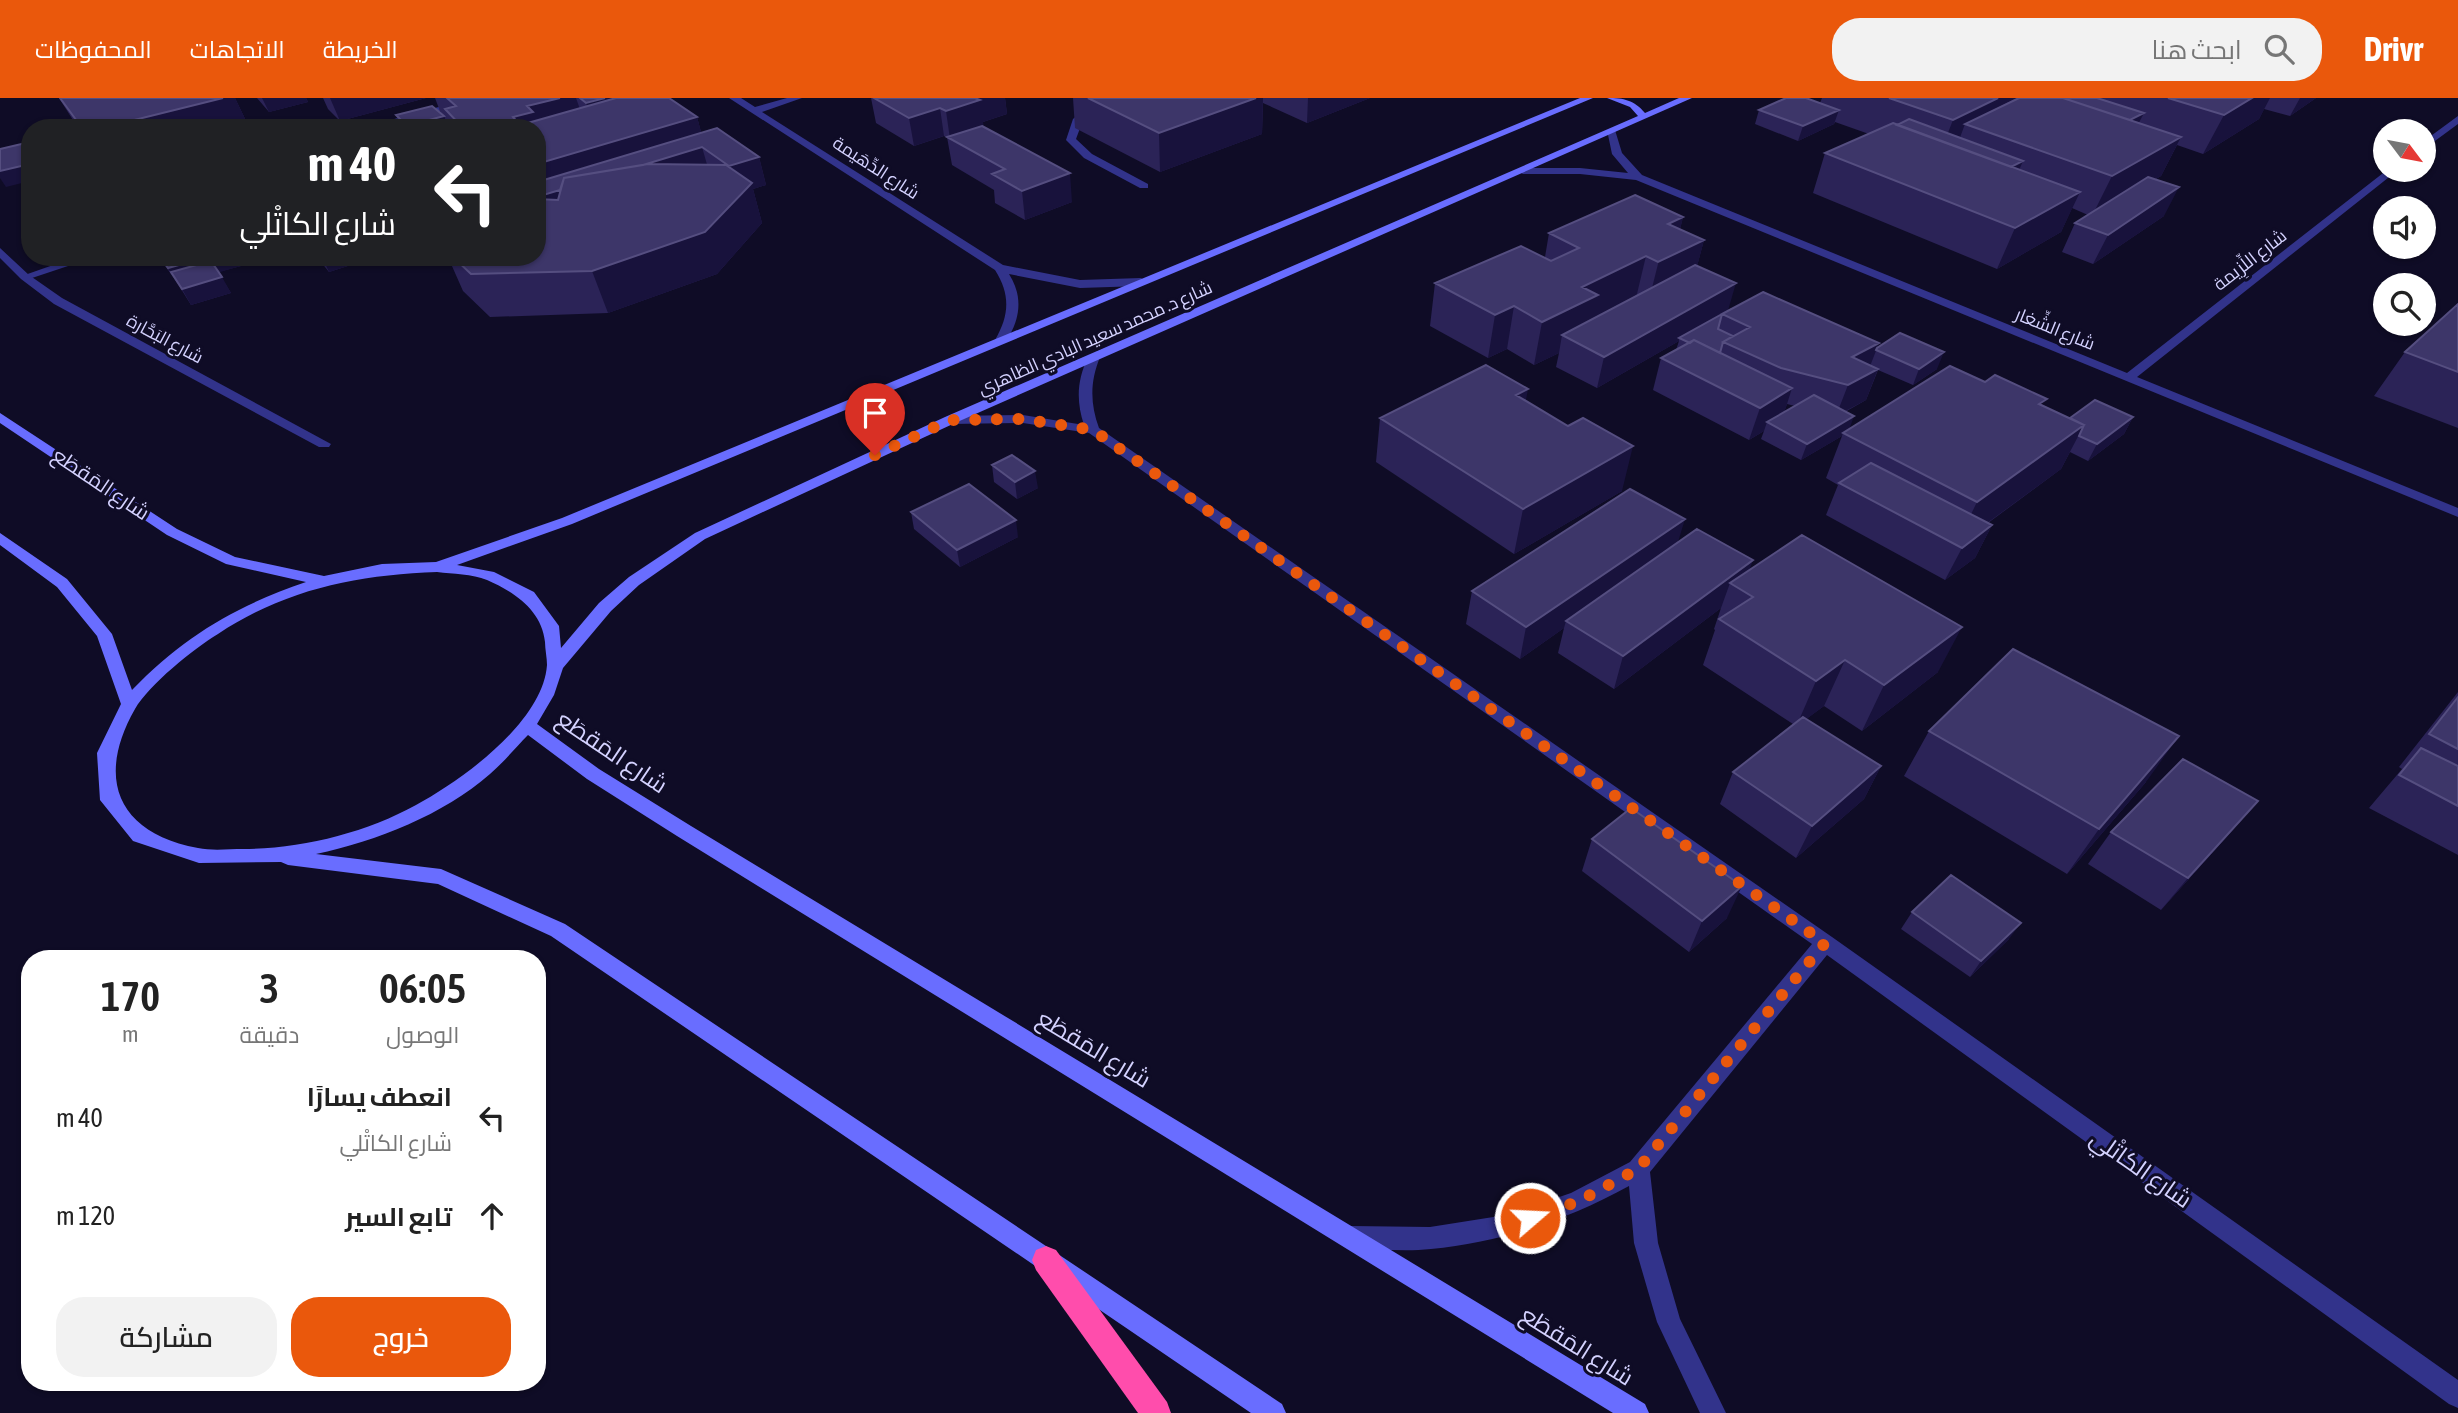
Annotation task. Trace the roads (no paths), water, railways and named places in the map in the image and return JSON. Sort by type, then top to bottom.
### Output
[{"type":"highway","points":[[1046,1260],[1156,1413]]},
{"type":"street","points":[[401,119],[483,98]]},
{"type":"street","name":"شارع الدِّهَيمة","points":[[734,98],[999,268],[1051,281],[1080,284],[1141,282]]},
{"type":"street","points":[[754,111],[797,98]]},
{"type":"street","points":[[1091,98],[1094,107],[1078,119],[1071,140],[1088,156],[1144,186]]},
{"type":"street","name":"شارع د. محمد سعيد البادي الظاهري","points":[[437,567],[568,521],[1588,98]]},
{"type":"street","points":[[1612,98],[1633,105],[1644,117]]},
{"type":"street","name":"شارع د. محمد سعيد البادي الظاهري","points":[[555,666],[605,607],[665,557],[700,536],[950,420],[1687,98]]},
{"type":"street","points":[[2436,136],[2458,119]]},
{"type":"street","name":"شارع الشِّغار","points":[[1611,132],[1618,154],[1639,177]]},
{"type":"street","name":"شارع الشِّغار","points":[[1524,171],[1580,171],[1639,177],[2458,513]]},
{"type":"street","name":"شارع اللِّزِيمة","points":[[2127,378],[2378,182]]},
{"type":"street","name":"شارع البَحَّارة","points":[[0,251],[25,277],[78,312],[324,444]]},
{"type":"street","points":[[25,277],[60,266]]},
{"type":"street","points":[[999,268],[1009,280],[1015,309],[1011,325],[1001,341]]},
{"type":"street","points":[[1093,430],[1085,411],[1083,393],[1086,374],[1094,357]]},
{"type":"street","name":"شارع المَقطَع","points":[[0,417],[172,532],[231,561],[324,581]]},
{"type":"street","name":"شارع الكاتْلي","points":[[950,420],[1023,419],[1093,430],[1825,943],[2458,1395]]},
{"type":"street","points":[[0,538],[62,583],[104,634],[129,704]]},
{"type":"street","points":[[274,856],[349,840],[422,810],[483,770],[527,726],[546,695],[555,666],[551,626],[528,596],[489,575],[437,567],[382,569],[324,581],[267,601],[212,630],[166,665],[129,704],[106,753],[108,800],[140,836],[198,856],[274,856],[441,877],[558,930],[1273,1413]]},
{"type":"street","name":"شارع المَقطَع","points":[[527,726],[593,774],[684,831],[1636,1413]]},
{"type":"street","points":[[1351,1237],[1430,1238],[1506,1226],[1577,1202],[1638,1169],[1825,943]]},
{"type":"street","points":[[1638,1169],[1646,1243],[1669,1322],[1713,1413]]}]
